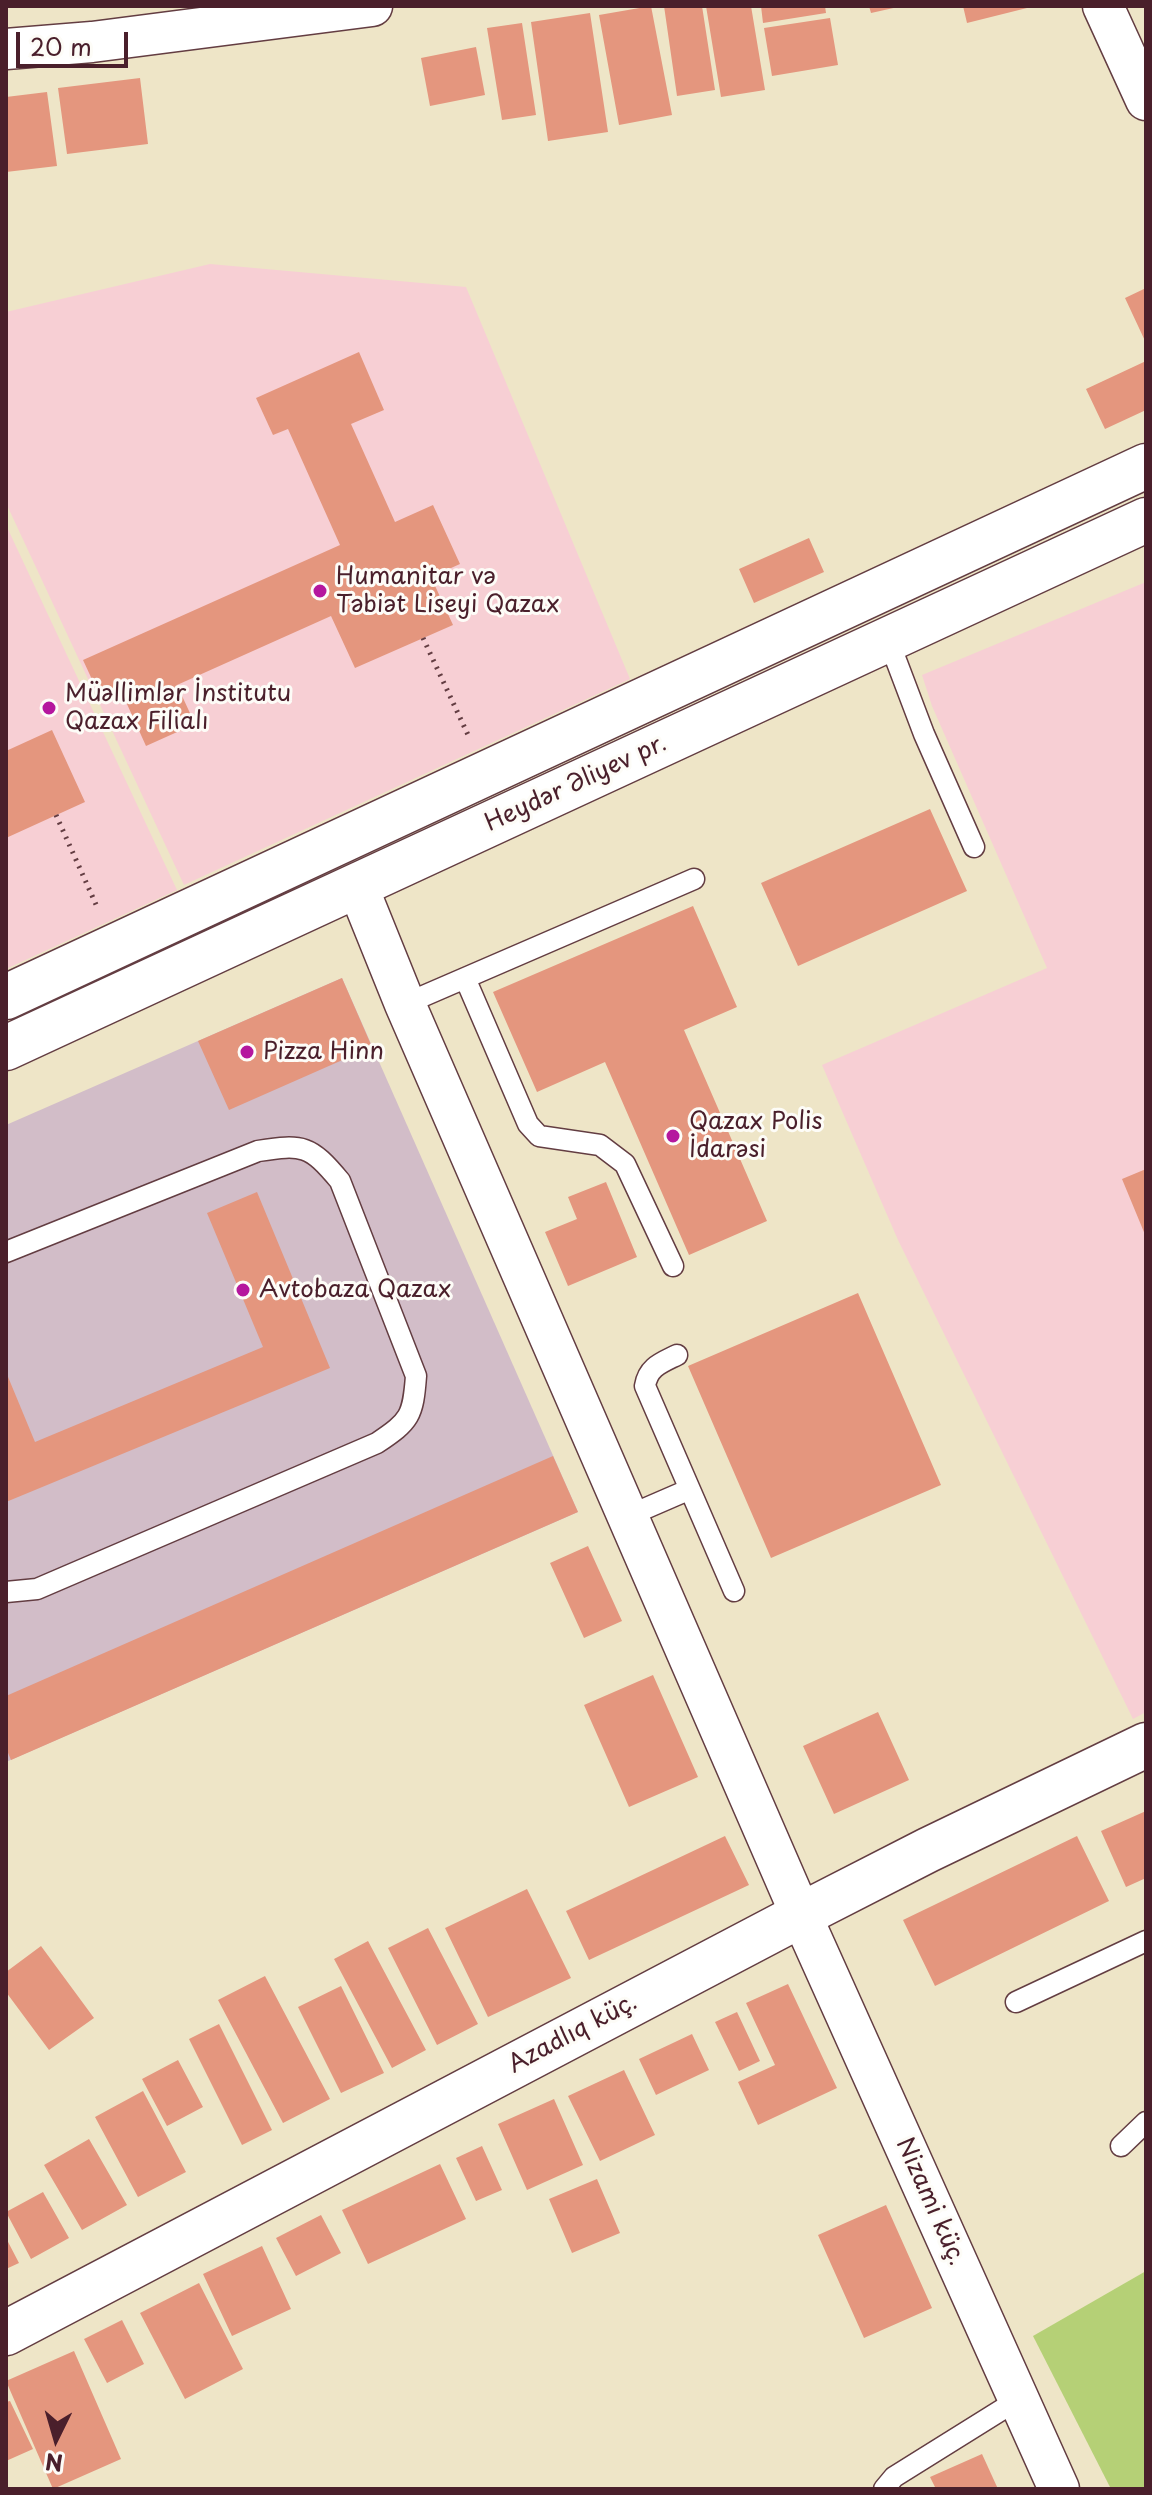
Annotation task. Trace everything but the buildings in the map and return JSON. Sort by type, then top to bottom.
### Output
[{"type":"main road","points":[[6,997],[1146,466]]},
{"type":"main road","name":"Heydər Əliyev pr.","points":[[6,1048],[1146,520]]},
{"type":"main road","name":"Azadlıq küç.","points":[[6,2333],[801,1915],[1146,1745]]},
{"type":"street","points":[[6,49],[92,42],[372,6]]},
{"type":"street","points":[[1103,6],[1146,100]]},
{"type":"street","name":"Nizami küç.","points":[[357,885],[405,1004],[801,1915],[1059,2489]]},
{"type":"lane","points":[[888,639],[924,734],[974,847]]},
{"type":"lane","points":[[405,1004],[694,879]]},
{"type":"lane","points":[[465,978],[528,1124],[539,1136],[600,1145],[625,1164],[673,1266]]},
{"type":"lane","points":[[6,1252],[258,1151],[292,1146],[319,1156],[340,1181],[416,1376],[414,1404],[403,1425],[377,1443],[37,1589],[6,1592]]},
{"type":"lane","points":[[677,1355],[653,1368],[646,1377],[645,1386],[734,1591]]},
{"type":"lane","points":[[628,1516],[688,1490]]},
{"type":"lane","points":[[1016,2002],[1146,1941]]},
{"type":"lane","points":[[1121,2146],[1146,2122]]},
{"type":"lane","points":[[884,2489],[894,2477],[1019,2399]]},
{"type":"path","points":[[423,638],[449,698],[488,773]]},
{"type":"path","points":[[56,815],[117,946]]},
{"type":"shaded area","name":"Humanitar və Təbiət Liseyi Qazax","points":[[210,264],[466,287],[630,679],[184,885],[6,503],[6,312]]},
{"type":"shaded area","name":"Müəllimlər İnstitutu Qazax Filialı","points":[[6,525],[177,890],[6,969]]},
{"type":"shaded area","points":[[1146,582],[1146,1712],[1133,1719],[898,1240],[822,1065],[1047,968],[932,706],[922,675]]},
{"type":"shaded area","name":"Avtobaza Qazax","points":[[342,978],[578,1512],[6,1762],[6,1125]]},
{"type":"green space","points":[[1146,2271],[1146,2489],[1111,2489],[1033,2336]]},
{"type":"place","name":"Humanitar və Təbiət Liseyi Qazax","points":[[320,591]]},
{"type":"place","name":"Müəllimlər İnstitutu Qazax Filialı","points":[[49,708]]},
{"type":"place","name":"Pizza Hinn","points":[[247,1052]]},
{"type":"place","name":"Qazax Polis İdarəsi","points":[[673,1136]]},
{"type":"place","name":"Avtobaza Qazax","points":[[243,1290]]}]
